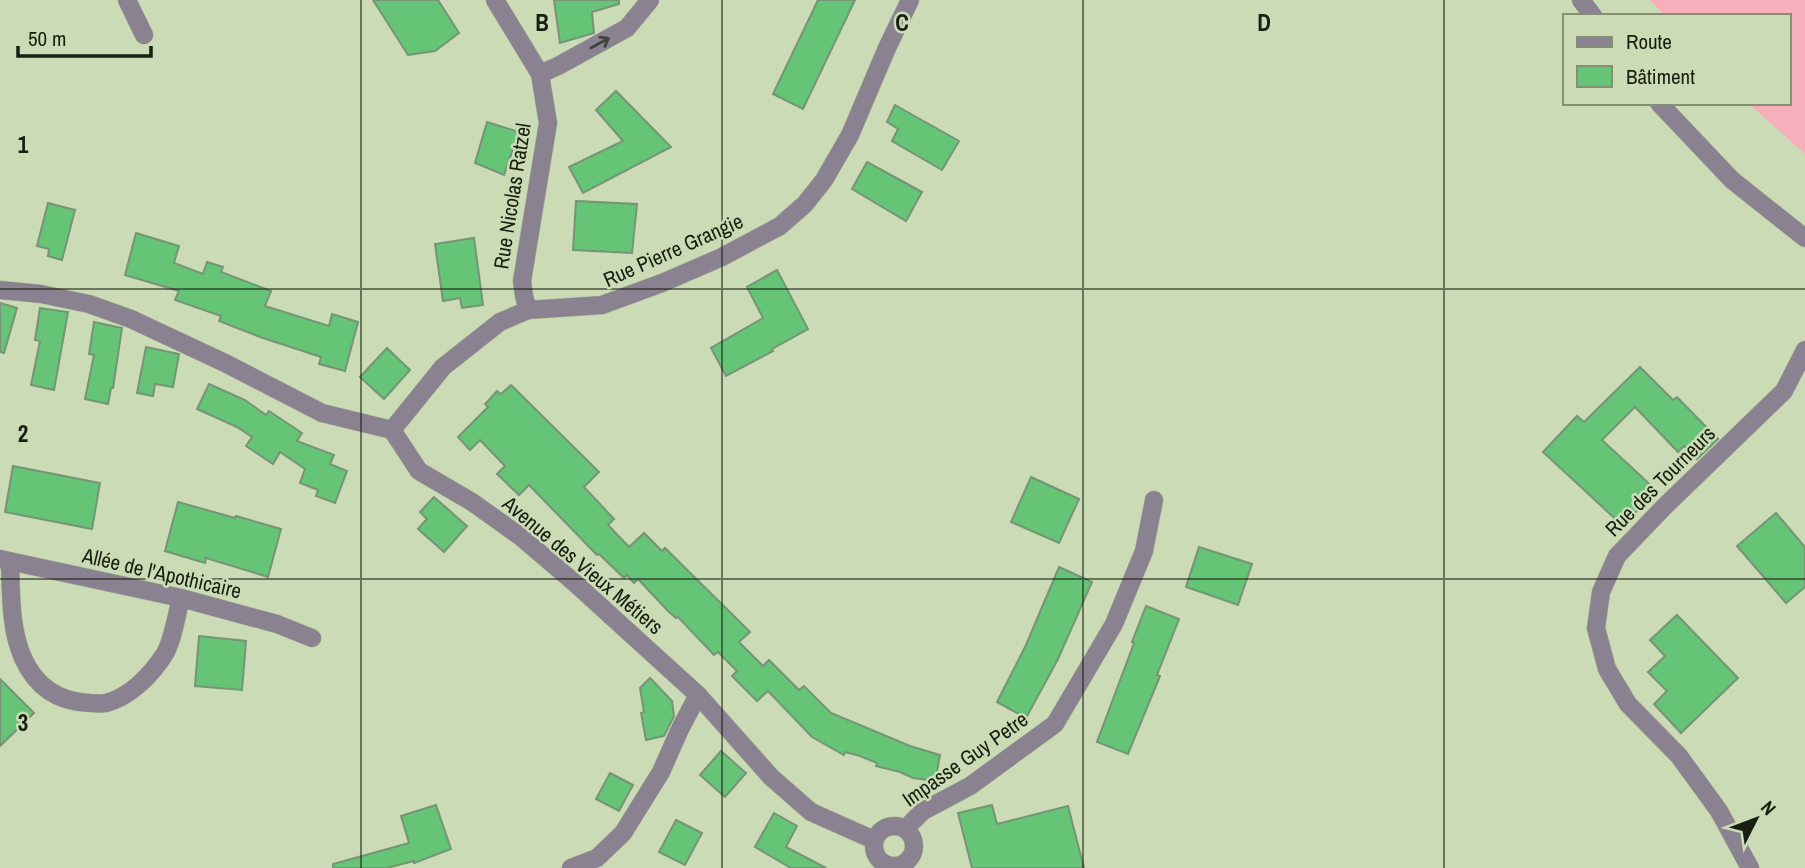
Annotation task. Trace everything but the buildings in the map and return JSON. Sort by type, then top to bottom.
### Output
[{"type":"street","points":[[127,0],[144,35]]},
{"type":"street","name":"Rue Nicolas Ratzel","points":[[495,0],[540,74],[548,123],[522,281],[528,310]]},
{"type":"street","points":[[540,74],[627,28],[650,0]]},
{"type":"street","name":"Rue Pierre Grangie","points":[[528,310],[602,305],[722,257],[780,226],[805,204],[831,168],[850,135],[910,0]]},
{"type":"street","points":[[1661,105],[1732,180],[1805,238]]},
{"type":"street","points":[[0,290],[41,294],[89,304],[131,319],[322,413],[392,430],[443,367],[500,322],[528,310]]},
{"type":"street","name":"Rue des Tourneurs","points":[[1750,868],[1719,811],[1679,756],[1628,704],[1607,669],[1596,628],[1601,592],[1617,556],[1784,391],[1805,350]]},
{"type":"street","name":"Avenue des Vieux Métiers","points":[[392,430],[419,471],[472,502],[521,537],[576,584],[698,695],[771,777],[811,812],[874,840]]},
{"type":"street","name":"Impasse Guy Petre","points":[[905,829],[923,811],[970,786],[1055,724],[1114,624],[1144,551],[1154,500]]},
{"type":"street","points":[[5,560],[14,627],[23,657],[37,681],[55,696],[79,703],[106,703],[126,694],[144,679],[166,653],[181,598]]},
{"type":"street","name":"Allée de l'Apothicaire","points":[[5,560],[181,598],[277,624],[312,638]]},
{"type":"street","points":[[571,868],[597,858],[623,833],[661,772],[698,695]]},
{"type":"street","points":[[887,826],[900,826],[905,829],[913,840],[913,864],[882,866],[874,853],[876,834],[887,826]]},
{"type":"shaded area","points":[[1650,0],[1805,0],[1805,154],[1750,105],[1791,105],[1791,14],[1663,14]]}]
